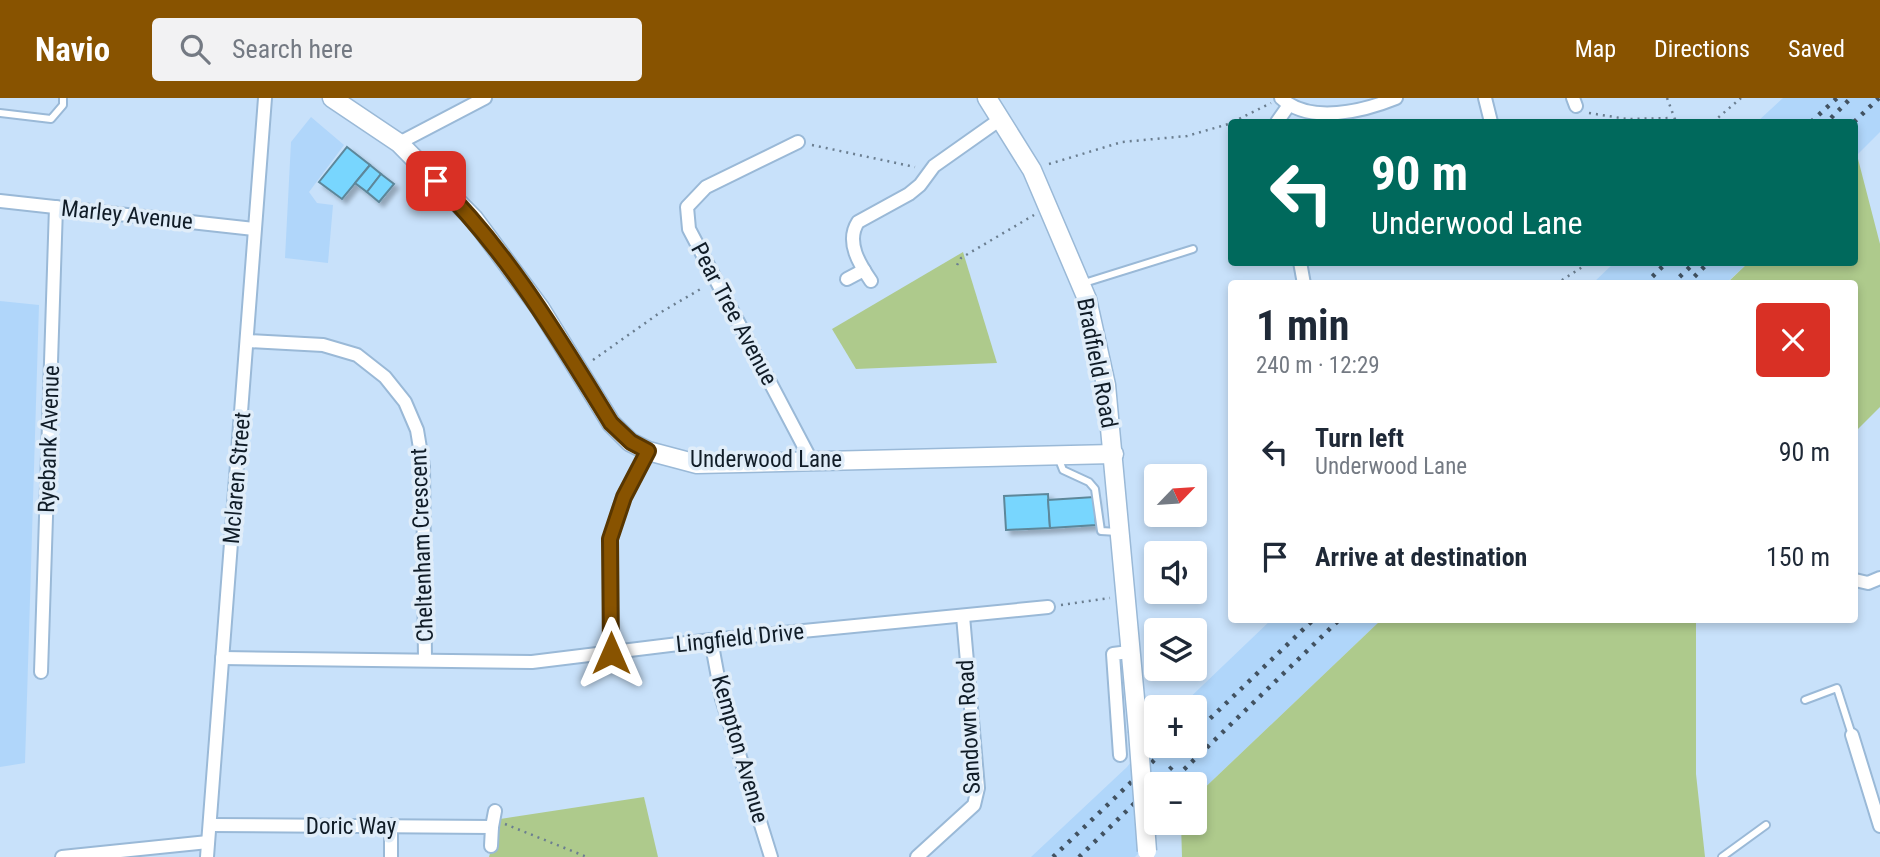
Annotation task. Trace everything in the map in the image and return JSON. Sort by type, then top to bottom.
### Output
[{"type":"street","name":"Mclaren Street","points":[[207,857],[265,98]]},
{"type":"street","name":"Underwood Lane","points":[[332,98],[399,143],[474,219],[498,248],[611,423],[631,442],[648,451],[697,464],[1114,454]]},
{"type":"street","points":[[399,143],[470,102],[485,98]]},
{"type":"street","name":"Bradfield Road","points":[[987,98],[1002,118],[1032,170],[1050,208],[1081,284],[1106,385],[1147,854]]},
{"type":"street","points":[[1278,119],[1283,100],[1340,112],[1358,111],[1396,98]]},
{"type":"street","points":[[1485,98],[1490,119]]},
{"type":"street","points":[[871,281],[854,245],[854,228],[858,222],[909,194],[920,185],[934,166],[1002,118]]},
{"type":"street","name":"Pear Tree Avenue","points":[[798,142],[706,187],[687,207],[689,229],[811,460]]},
{"type":"street","name":"Marley Avenue","points":[[0,201],[254,229]]},
{"type":"street","name":"Ryebank Avenue","points":[[41,672],[56,207]]},
{"type":"street","points":[[847,279],[864,270]]},
{"type":"street","name":"Cheltenham Crescent","points":[[248,341],[323,345],[358,355],[385,377],[405,402],[417,430],[423,466],[425,660]]},
{"type":"street","points":[[611,653],[610,539],[624,497],[648,451]]},
{"type":"street","points":[[1858,581],[1868,583],[1880,578]]},
{"type":"street","name":"Lingfield Drive","points":[[222,658],[532,662],[711,640],[1048,607]]},
{"type":"street","name":"Sandown Road","points":[[918,857],[974,805],[978,788],[963,615]]},
{"type":"street","name":"Kempton Avenue","points":[[711,640],[722,699],[771,857]]},
{"type":"street","points":[[1120,755],[1113,654],[1129,652]]},
{"type":"street","points":[[1852,735],[1880,826]]},
{"type":"street","points":[[491,846],[495,811]]},
{"type":"street","name":"Doric Way","points":[[211,825],[492,827]]},
{"type":"street","points":[[391,825],[391,857]]},
{"type":"street","points":[[62,857],[208,842]]},
{"type":"lane","points":[[0,113],[51,119],[63,105],[63,98]]},
{"type":"lane","points":[[1081,284],[1194,249]]},
{"type":"lane","points":[[1057,454],[1063,470],[1085,480],[1094,489],[1101,531],[1120,532]]},
{"type":"lane","points":[[1805,700],[1837,688],[1852,735]]},
{"type":"lane","points":[[1722,857],[1766,825]]},
{"type":"path","points":[[1575,102],[1594,116],[1672,118],[1667,98]]},
{"type":"path","points":[[1716,119],[1741,98]]},
{"type":"path","points":[[1242,119],[1283,100]]},
{"type":"path","points":[[1032,170],[1122,142],[1187,136],[1228,124]]},
{"type":"path","points":[[798,142],[916,167]]},
{"type":"path","points":[[957,265],[961,258],[1050,208]]},
{"type":"path","points":[[1562,280],[1584,266]]},
{"type":"path","points":[[579,370],[658,314],[716,280]]},
{"type":"path","points":[[1048,607],[1124,596]]},
{"type":"path","points":[[492,827],[506,823],[587,857]]},
{"type":"shaded area","points":[[1783,98],[1880,98],[1880,132],[1858,154],[1858,119],[1760,119]]},
{"type":"shaded area","points":[[311,117],[344,145],[309,192],[317,203],[333,205],[328,263],[285,258],[291,142]]},
{"type":"shaded area","points":[[1611,266],[1745,266],[1729,280],[1596,280]]},
{"type":"shaded area","points":[[0,301],[39,305],[25,763],[0,767]]},
{"type":"shaded area","points":[[1268,623],[1378,623],[1207,786],[1207,772],[1144,772],[1144,835],[1157,835],[1135,857],[1031,857],[1127,767],[1144,746],[1144,758],[1207,758],[1207,695],[1193,695]]},
{"type":"green space","points":[[1858,159],[1880,244],[1880,407],[1858,429],[1858,280],[1730,280],[1745,266],[1858,266]]},
{"type":"green space","points":[[963,252],[997,363],[856,369],[832,329]]},
{"type":"green space","points":[[1378,623],[1696,623],[1696,774],[1705,857],[1182,857],[1181,835],[1207,835],[1207,786]]},
{"type":"green space","points":[[644,797],[658,857],[489,857],[500,819]]},
{"type":"building","points":[[347,147],[370,165],[342,199],[319,182]]},
{"type":"building","points":[[370,165],[381,174],[367,192],[355,183]]},
{"type":"building","points":[[381,174],[394,184],[379,202],[367,192]]},
{"type":"building","points":[[1048,494],[1050,528],[1006,530],[1004,496]]},
{"type":"building","points":[[1094,497],[1096,525],[1050,528],[1048,500]]},
{"type":"railway","points":[[1814,119],[1837,98]]},
{"type":"railway","points":[[1831,118],[1851,98]]},
{"type":"railway","points":[[1857,119],[1879,98]]},
{"type":"railway","points":[[1649,280],[1663,266]]},
{"type":"railway","points":[[1676,280],[1691,266]]},
{"type":"railway","points":[[1691,280],[1705,266]]},
{"type":"railway","points":[[1207,722],[1310,623]]},
{"type":"railway","points":[[1181,772],[1336,623]]},
{"type":"railway","points":[[1053,857],[1156,758]]},
{"type":"railway","points":[[1079,857],[1172,767]]},
{"type":"route","points":[[436,181],[474,219],[506,258],[611,423],[631,442],[648,451],[624,497],[610,539],[611,653]]}]
